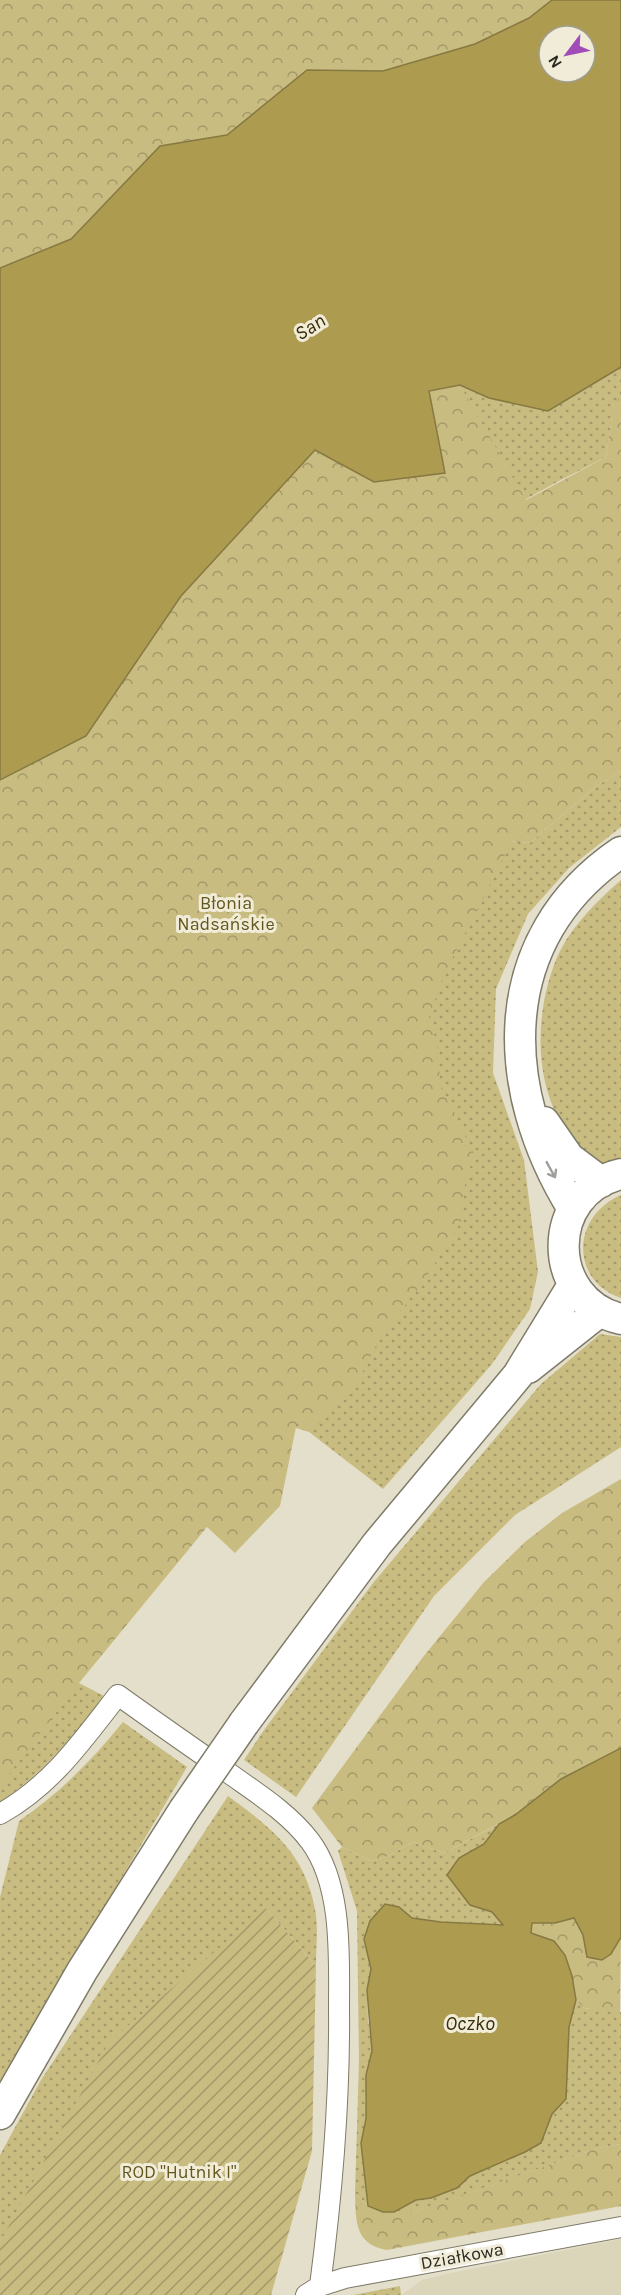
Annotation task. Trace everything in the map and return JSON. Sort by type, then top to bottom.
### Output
[{"type":"main road","points":[[573,1209],[542,1150],[527,1095],[520,1062],[520,1020],[523,994],[535,955],[551,924],[572,895],[595,872],[621,852]]},
{"type":"main road","points":[[527,1095],[563,1150],[580,1167],[611,1178]]},
{"type":"main road","points":[[518,1375],[611,1315],[585,1300],[573,1285],[566,1269],[563,1242],[566,1225],[573,1209],[585,1194],[611,1178]]},
{"type":"main road","points":[[0,2114],[77,1978],[184,1810],[244,1722],[377,1544],[518,1375],[573,1285]]},
{"type":"street","points":[[0,1814],[20,1803],[52,1777],[118,1695],[259,1795],[290,1820],[311,1842],[324,1868],[334,1900],[339,1965],[339,2061],[332,2184],[313,2290]]},
{"type":"street","name":"Działkowa","points":[[313,2290],[345,2278],[621,2227]]},
{"type":"shaded area","points":[[621,2239],[621,2295],[401,2295],[422,2280],[441,2275]]},
{"type":"green space","points":[[0,0],[552,0],[529,18],[475,44],[383,71],[307,70],[227,135],[160,146],[70,239],[0,268]]},
{"type":"green space","name":"Błonia Nadsańskie","points":[[621,367],[621,397],[614,403],[606,457],[483,523],[473,837],[530,843],[595,787],[621,771],[621,827],[569,868],[528,914],[496,989],[493,1073],[524,1160],[538,1272],[530,1309],[492,1364],[383,1489],[309,1432],[135,1378],[0,780],[86,736],[181,596],[315,450],[445,473],[460,385],[489,398],[548,411]]},
{"type":"green space","name":"Błonia Nadsańskie","points":[[460,385],[526,500],[606,457],[614,402],[621,397],[621,771],[595,787],[530,843],[512,841],[443,977],[429,1017],[439,1051],[440,1086],[474,1154],[465,1185],[461,1222],[422,1284],[382,1334],[352,1393],[309,1432],[298,1417],[280,1506],[235,1553],[207,1527],[79,1683],[0,1786],[0,780],[86,736],[181,596],[315,450],[374,482],[445,473],[428,391]]},
{"type":"green space","points":[[621,880],[621,1164],[613,1165],[589,1158],[561,1124],[551,1103],[545,1081],[541,1057],[541,1034],[547,987],[566,940],[582,918]]},
{"type":"green space","points":[[621,1195],[621,1298],[604,1289],[592,1277],[585,1263],[583,1248],[586,1232],[593,1217],[605,1205]]},
{"type":"green space","points":[[600,1334],[621,1337],[621,1447],[515,1515],[434,1596],[296,1797],[244,1760],[373,1583],[541,1384]]},
{"type":"green space","points":[[621,1479],[621,1748],[561,1779],[515,1815],[444,1853],[413,1842],[386,1857],[371,1861],[342,1847],[312,1808],[423,1657],[484,1582],[525,1542],[562,1513]]},
{"type":"green space","points":[[0,1625],[79,1683],[104,1696],[44,1766],[31,1779],[0,1802]]},
{"type":"green space","points":[[123,1722],[187,1767],[0,2088],[0,1897],[19,1821],[75,1775]]},
{"type":"green space","points":[[228,1796],[274,1833],[286,1846],[305,1876],[312,1894],[316,1915],[316,1966],[266,1908],[0,2292],[0,2155],[41,2080]]},
{"type":"green space","points":[[499,1824],[484,1844],[459,1858],[470,1905],[492,1912],[504,1925],[412,1918],[399,1907],[385,1904],[370,1922],[364,1939],[371,1969],[367,1990],[368,2021],[373,2047],[365,2099],[366,2119],[361,2143],[368,2206],[355,2193],[359,2061],[357,1911],[338,1851],[342,1847],[371,1861],[386,1857],[413,1842],[444,1853]]},
{"type":"green space","name":"ROD \"Hutnik I\"","points":[[266,1908],[316,1966],[312,2151],[271,2295],[0,2295],[0,2242],[109,2042]]},
{"type":"green space","points":[[574,1918],[583,1935],[587,1957],[611,1954],[621,1937],[620,2013],[584,2008],[576,2000],[572,1976],[531,1933],[532,1922],[555,1923]]},
{"type":"green space","points":[[576,2000],[584,2008],[621,2012],[621,2144],[598,2148],[419,2210],[394,2212],[416,2200],[431,2198],[457,2188],[470,2176],[540,2143],[552,2114],[566,2099],[569,2027]]},
{"type":"green space","points":[[621,2144],[621,2206],[387,2250],[368,2242],[359,2230],[355,2193],[368,2206],[383,2212],[419,2210],[598,2148]]},
{"type":"green space","points":[[400,2286],[401,2295],[353,2295]]},
{"type":"water","name":"San","points":[[552,0],[621,0],[621,367],[548,411],[489,398],[460,385],[429,391],[445,473],[374,482],[315,450],[181,596],[86,736],[0,780],[0,268],[71,239],[160,146],[227,135],[307,70],[383,71],[475,44],[529,18]]},
{"type":"water","name":"Oczko","points":[[621,1748],[621,1937],[611,1954],[602,1960],[587,1957],[583,1935],[574,1918],[555,1923],[532,1923],[531,1933],[554,1941],[565,1955],[572,1976],[576,2000],[569,2027],[566,2099],[552,2114],[541,2143],[525,2152],[470,2176],[457,2188],[431,2198],[416,2200],[394,2212],[383,2212],[368,2206],[361,2143],[366,2119],[366,2075],[372,2051],[367,1990],[371,1969],[364,1939],[370,1921],[385,1904],[399,1907],[412,1918],[503,1925],[492,1912],[470,1905],[447,1875],[459,1858],[484,1844],[499,1824],[515,1815],[561,1779]]}]
